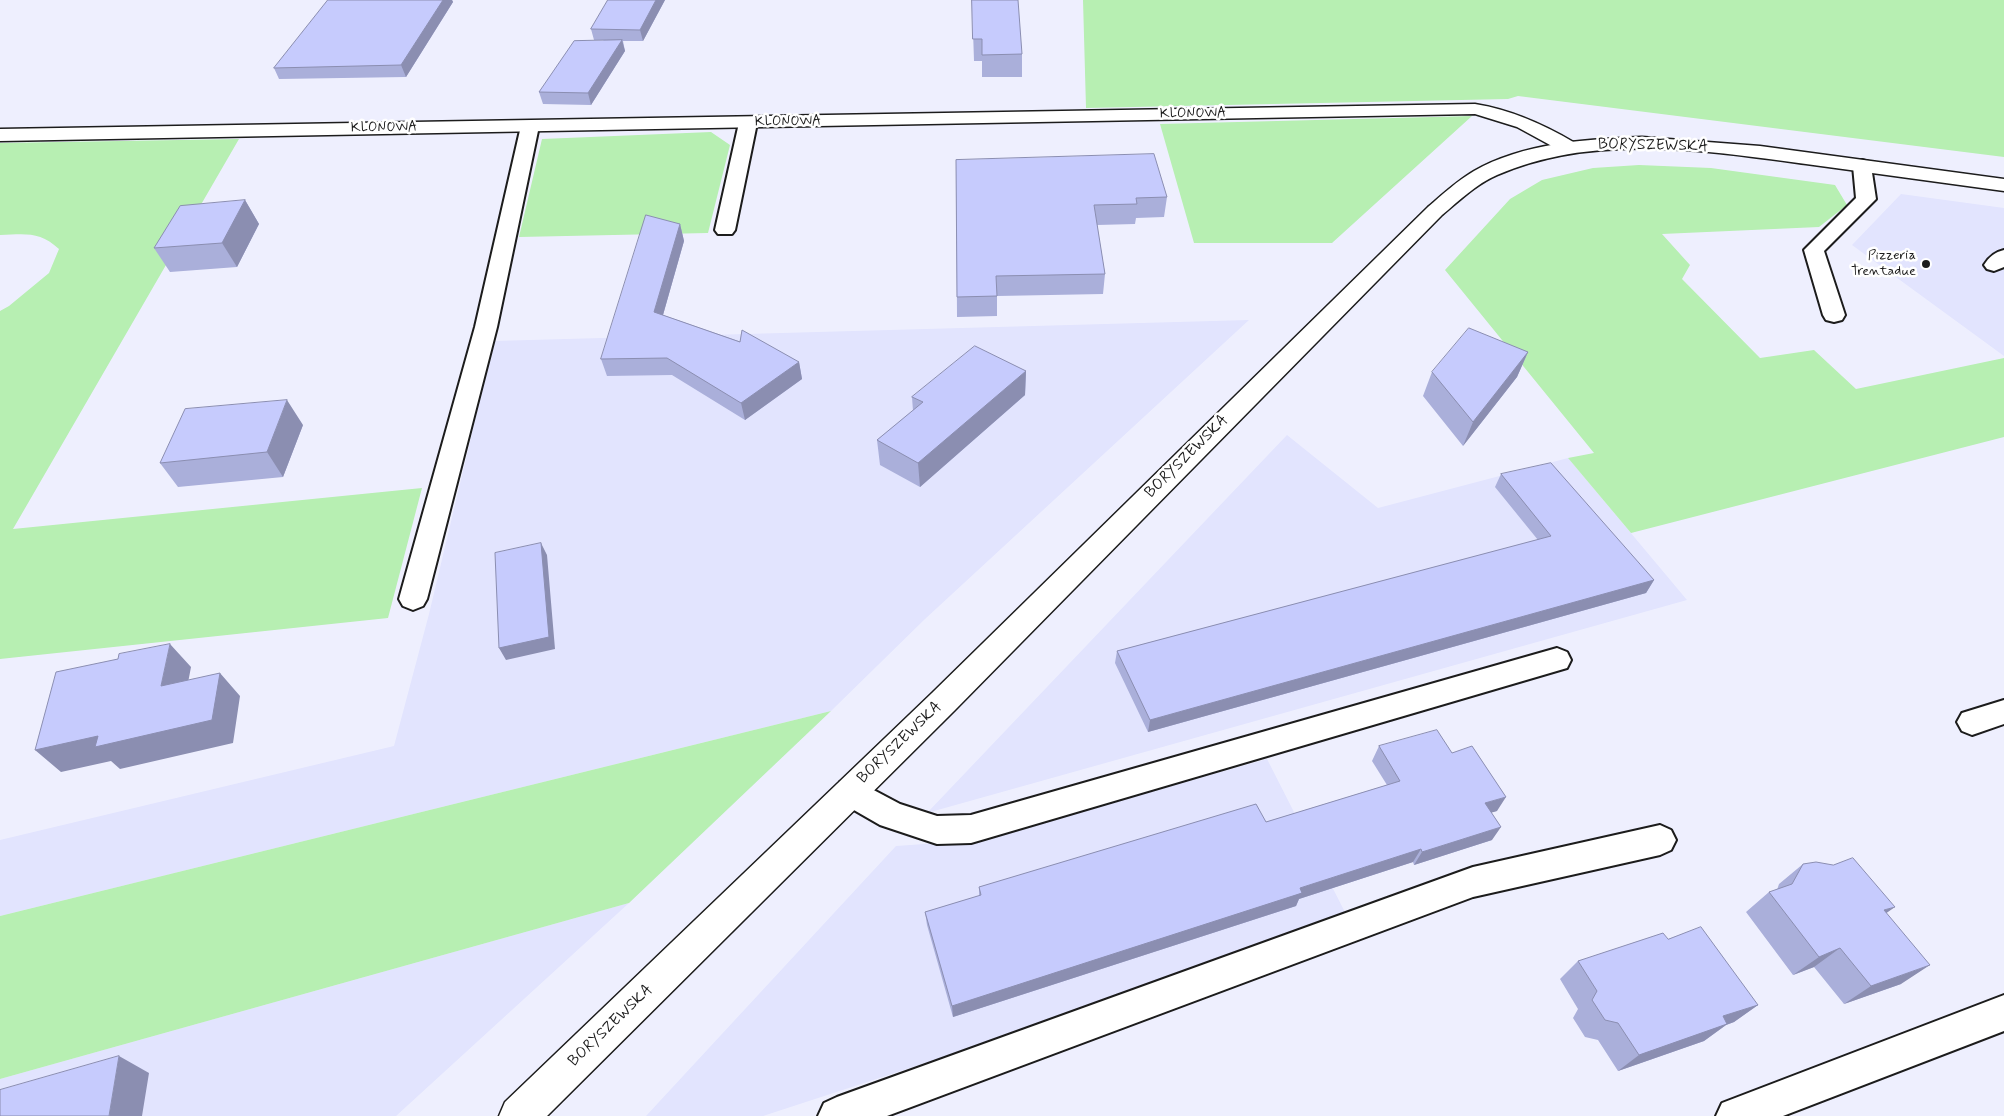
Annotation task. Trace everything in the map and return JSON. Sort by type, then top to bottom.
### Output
[{"type":"main road","name":"KLONOWA","points":[[0,135],[1476,109],[1500,113],[1520,120],[1568,147]]},
{"type":"main road","name":"BORYSZEWSKA","points":[[519,1116],[851,792],[1326,319],[1454,195],[1488,171],[1519,159],[1568,147],[1617,142],[1681,145],[2004,185]]},
{"type":"lane","points":[[725,230],[748,123]]},
{"type":"lane","points":[[413,599],[486,327],[530,126]]},
{"type":"lane","points":[[1834,316],[1814,250],[1866,199],[1862,166]]},
{"type":"lane","points":[[851,792],[891,815],[937,830],[972,830],[1557,660]]},
{"type":"lane","points":[[1972,722],[2004,712]]},
{"type":"lane","points":[[838,1116],[1473,882],[1660,840]]},
{"type":"lane","points":[[1735,1116],[2004,1013]]},
{"type":"shaded area","points":[[1901,194],[2004,208],[2004,356],[1852,245]]},
{"type":"shaded area","points":[[1249,320],[925,619],[831,711],[0,916],[0,840],[394,746],[429,614],[494,341]]},
{"type":"shaded area","points":[[1287,435],[1378,508],[1568,458],[1687,600],[927,813]]},
{"type":"shaded area","points":[[1267,759],[1351,924],[763,1116],[646,1116],[896,846],[981,840]]},
{"type":"shaded area","points":[[629,903],[396,1116],[0,1116],[0,1079]]},
{"type":"green space","points":[[1083,0],[2004,0],[2004,157],[1518,96],[1508,99],[1086,108]]},
{"type":"green space","points":[[1472,116],[1332,243],[1194,243],[1160,124]]},
{"type":"green space","points":[[711,132],[730,145],[708,233],[519,237],[542,139]]},
{"type":"green space","points":[[239,139],[13,529],[422,488],[388,618],[0,659],[0,311],[9,306],[49,273],[59,249],[39,236],[25,234],[0,235],[0,143]]},
{"type":"green space","points":[[1639,165],[1711,168],[1835,185],[1847,205],[1819,227],[1662,234],[1690,265],[1682,279],[1760,358],[1814,350],[1856,389],[2004,358],[2004,437],[1631,533],[1568,458],[1594,453],[1445,270],[1510,199],[1542,180],[1593,168]]},
{"type":"green space","points":[[831,711],[629,903],[0,1079],[0,916]]},
{"type":"building","points":[[328,0],[443,0],[401,65],[274,68]]},
{"type":"building","points":[[608,0],[656,0],[640,30],[591,29]]},
{"type":"building","points":[[972,0],[1018,0],[1022,54],[982,55],[982,39],[973,39]]},
{"type":"building","points":[[622,40],[588,93],[539,92],[574,41]]},
{"type":"building","points":[[1154,154],[1167,197],[1136,198],[1137,204],[1094,205],[1105,274],[996,276],[997,296],[957,297],[956,160]]},
{"type":"building","points":[[245,200],[222,243],[154,248],[180,206]]},
{"type":"building","points":[[646,215],[680,224],[654,312],[740,342],[742,330],[799,362],[741,403],[667,358],[601,359]]},
{"type":"building","points":[[1469,328],[1528,352],[1473,422],[1432,372]]},
{"type":"building","points":[[975,346],[1026,371],[918,463],[877,440],[923,402],[912,397]]},
{"type":"building","points":[[287,400],[267,452],[160,463],[185,409]]},
{"type":"building","points":[[1551,463],[1654,580],[1150,720],[1117,651],[1551,536],[1501,474]]},
{"type":"building","points":[[541,543],[549,637],[499,648],[495,553]]},
{"type":"building","points":[[170,644],[161,686],[220,673],[212,720],[95,747],[98,736],[35,750],[56,672],[118,659],[119,654]]},
{"type":"building","points":[[1437,730],[1452,753],[1472,746],[1506,797],[1485,803],[1501,827],[1422,852],[1421,849],[1300,888],[1302,893],[952,1006],[925,912],[981,895],[979,887],[1256,804],[1266,822],[1400,781],[1379,746]]},
{"type":"building","points":[[1853,858],[1895,907],[1884,910],[1930,965],[1871,986],[1840,948],[1819,957],[1769,892],[1792,884],[1803,864],[1816,862],[1833,865]]},
{"type":"building","points":[[1701,927],[1758,1005],[1723,1016],[1727,1024],[1639,1055],[1618,1023],[1605,1020],[1592,1000],[1597,991],[1578,961],[1663,933],[1668,939]]},
{"type":"building","points":[[119,1056],[109,1116],[0,1116],[0,1090]]},
{"type":"place","name":"Pizzeria Trentadue","points":[[1926,264]]}]
